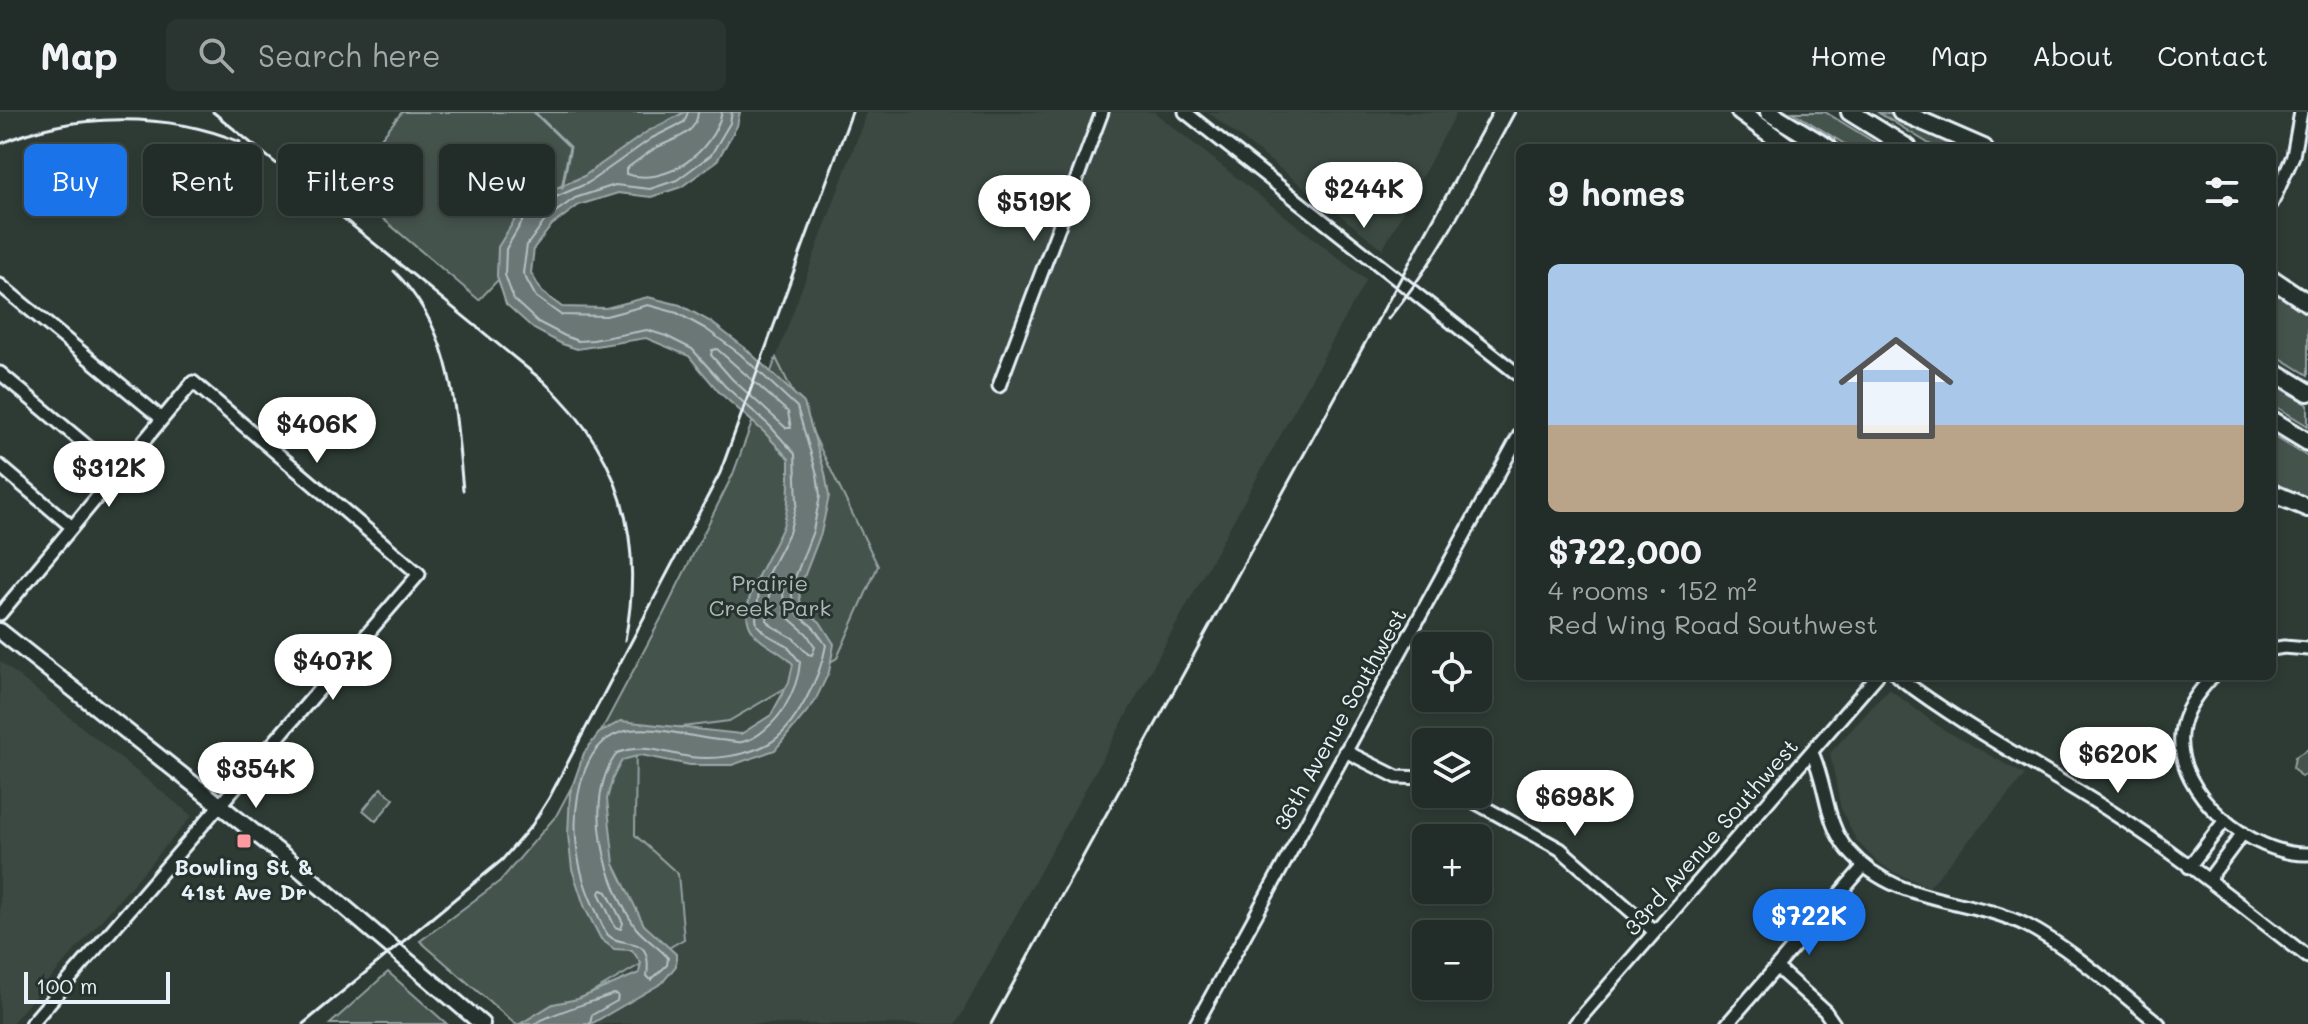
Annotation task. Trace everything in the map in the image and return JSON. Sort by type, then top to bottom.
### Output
[{"type":"highway","points":[[1740,112],[1784,144]]},
{"type":"highway","points":[[1769,112],[1821,144]]},
{"type":"highway","points":[[1850,112],[1902,144]]},
{"type":"highway","points":[[1901,112],[1975,144]]},
{"type":"highway","points":[[2276,282],[2308,303]]},
{"type":"highway","points":[[2276,372],[2308,392]]},
{"type":"highway","points":[[2276,422],[2308,442]]},
{"type":"highway","points":[[2276,495],[2308,508]]},
{"type":"main road","points":[[0,631],[364,922],[482,1024]]},
{"type":"street","points":[[999,386],[1102,112]]},
{"type":"street","points":[[1185,112],[1516,373]]},
{"type":"street","points":[[2276,194],[2293,156],[2303,113]]},
{"type":"street","points":[[0,285],[161,418]]},
{"type":"street","points":[[0,373],[118,472]]},
{"type":"street","points":[[0,614],[193,382],[419,574],[31,1024]]},
{"type":"street","name":"36th Avenue Southwest","points":[[1196,1024],[1516,441]]},
{"type":"street","points":[[0,466],[72,527]]},
{"type":"street","points":[[2276,648],[2308,649]]},
{"type":"street","name":"33rd Avenue Southwest","points":[[1575,1024],[1874,680]]},
{"type":"street","points":[[1902,680],[1939,708],[2113,813],[2208,880],[2308,957]]},
{"type":"street","points":[[2209,680],[2198,692],[2181,731],[2181,746],[2194,785],[2225,820],[2243,833],[2283,852],[2308,854]]},
{"type":"street","points":[[1345,751],[1397,777],[1412,778]]},
{"type":"street","points":[[1812,753],[1833,825],[1845,848],[1863,867],[1887,884],[2000,914],[2029,927],[2057,944],[2159,1024]]},
{"type":"street","points":[[1485,808],[1560,849],[1655,932]]},
{"type":"street","points":[[2189,867],[2225,820]]},
{"type":"street","points":[[2208,880],[2243,833]]},
{"type":"street","points":[[1727,1024],[1863,867]]},
{"type":"street","points":[[1776,967],[1825,1011],[1834,1024]]},
{"type":"shaded area","points":[[867,112],[1154,112],[1366,280],[956,1024],[538,1024],[678,874],[635,836],[636,733],[878,566],[776,358]]},
{"type":"shaded area","points":[[1208,112],[1457,112],[1383,249]]},
{"type":"shaded area","points":[[0,661],[192,816],[11,1024],[0,1024]]},
{"type":"shaded area","points":[[1889,689],[1941,728],[2025,775],[1929,887],[1891,871],[1874,859],[1856,840],[1841,809],[1830,753]]},
{"type":"green space","points":[[402,112],[692,112],[568,206],[479,300],[380,216],[423,216],[423,144],[376,144]]},
{"type":"green space","points":[[1793,112],[1825,112],[1877,144],[1845,144]]},
{"type":"green space","points":[[1877,112],[1890,114],[1958,144],[1929,144]]},
{"type":"green space","points":[[2276,291],[2308,313],[2308,375],[2276,355]]},
{"type":"green space","name":"Prairie Creek Park","points":[[776,358],[878,566],[837,658],[729,721],[636,733],[635,835],[678,874],[684,939],[538,1024],[515,1024],[420,941],[500,881],[556,816],[664,613],[733,474]]},
{"type":"green space","points":[[2276,385],[2308,405],[2308,426],[2276,406]]},
{"type":"green space","points":[[2276,437],[2308,457],[2308,502],[2276,488]]},
{"type":"green space","points":[[2308,749],[2308,772],[2301,777],[2293,768],[2295,757]]},
{"type":"green space","points":[[381,788],[394,799],[376,821],[363,810]]},
{"type":"green space","points":[[388,972],[447,1024],[330,1024]]},
{"type":"water","points":[[685,112],[740,112],[737,126],[717,161],[681,187],[651,197],[618,193],[579,205],[552,225],[534,248],[531,273],[542,292],[562,307],[606,308],[648,297],[680,305],[711,322],[745,348],[804,403],[829,496],[821,533],[799,590],[801,607],[820,622],[834,644],[829,672],[814,703],[775,750],[732,765],[690,765],[641,755],[622,760],[607,799],[614,864],[644,925],[676,954],[676,966],[662,983],[591,1024],[520,1024],[553,1004],[578,999],[639,973],[641,963],[632,950],[614,949],[601,939],[585,908],[572,869],[568,835],[570,793],[584,753],[599,733],[621,721],[741,734],[771,715],[789,682],[793,664],[755,635],[747,618],[752,591],[783,526],[789,493],[789,459],[719,392],[689,356],[646,338],[577,349],[562,344],[534,329],[506,304],[497,276],[498,247],[517,216],[555,216],[555,189],[584,176],[648,131]]},
{"type":"waterway","points":[[534,112],[570,147],[562,188]]},
{"type":"railway","points":[[213,112],[543,381],[569,408],[608,467],[628,532],[631,567],[625,640]]},
{"type":"railway","points":[[303,1024],[502,860],[532,825],[549,798],[720,473],[852,112]]},
{"type":"railway","points":[[991,1024],[1492,112]]},
{"type":"railway","points":[[1388,319],[1441,245],[1515,112]]},
{"type":"railway","points":[[0,144],[58,126],[120,120],[182,125],[240,142]]},
{"type":"railway","points":[[394,271],[414,295],[441,346],[454,402],[463,490]]},
{"type":"place","name":"Bowling St & 41st Ave Dr","points":[[244,841]]}]
